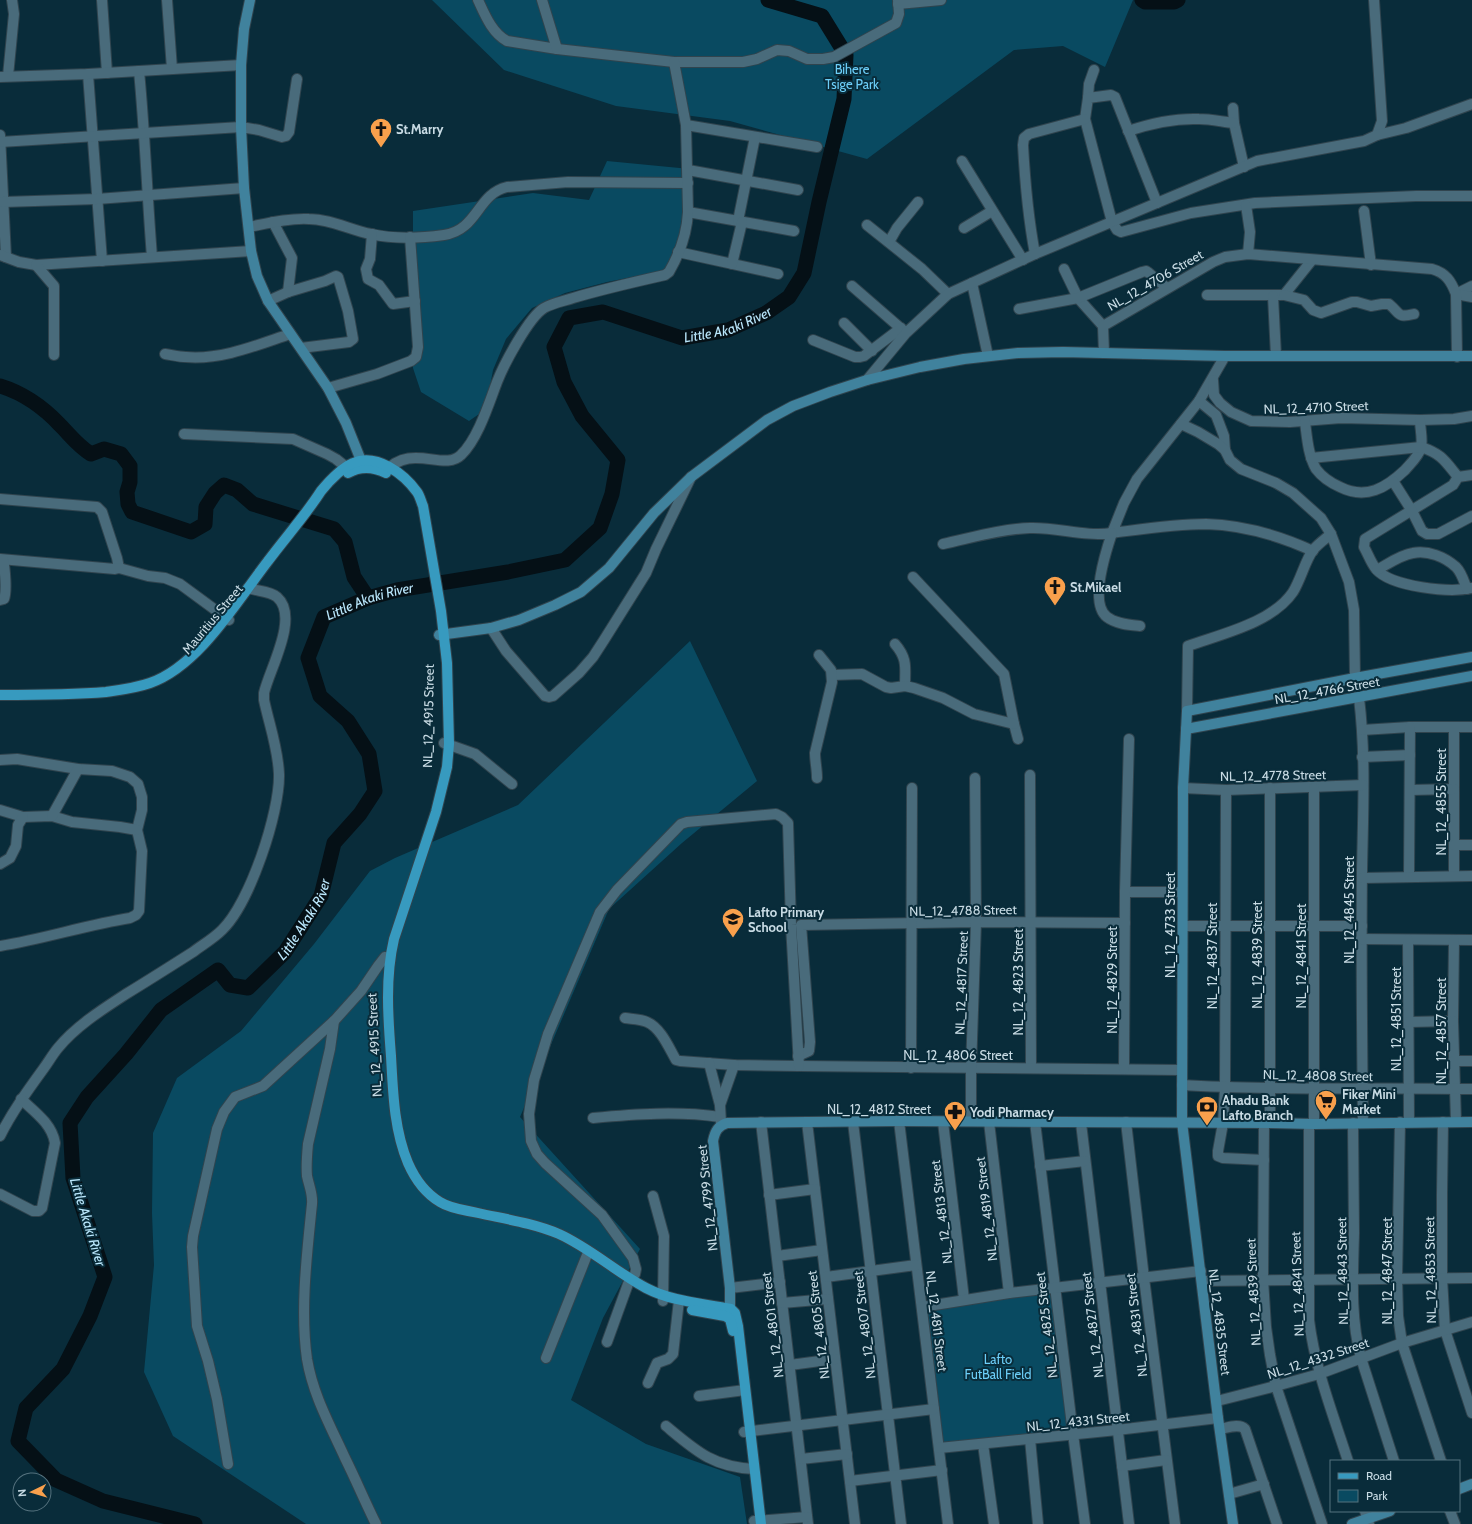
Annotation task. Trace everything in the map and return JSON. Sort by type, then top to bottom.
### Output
[{"type":"main road","points":[[349,469],[363,464],[388,470]]},
{"type":"main road","name":"Mauritius Street","points":[[0,695],[85,694],[115,691],[151,683],[169,674],[198,651],[227,618],[314,505],[349,469]]},
{"type":"main road","name":"NL_12_4915 Street","points":[[388,470],[413,497],[421,522],[430,563],[442,635],[447,767],[436,812],[394,939],[390,957],[389,1008],[392,1074],[399,1133],[403,1149],[408,1164],[423,1188],[441,1202],[453,1208],[536,1226],[559,1234],[571,1240],[630,1282]]},
{"type":"main road","name":"Mauritius Street","points":[[0,701],[109,697],[153,689],[172,681],[201,655],[227,618]]},
{"type":"main road","name":"NL_12_4915 Street","points":[[446,743],[443,766],[431,811],[389,938],[385,957],[384,1032],[390,1103],[395,1135],[404,1166],[421,1193],[428,1200],[444,1210],[521,1226],[545,1233],[570,1244],[630,1282],[663,1298],[679,1304],[725,1316],[730,1314]]},
{"type":"main road","name":"NL_12_4799 Street","points":[[730,1314],[742,1390],[757,1522]]},
{"type":"street","points":[[12,0],[14,14],[4,77],[88,74],[241,65]]},
{"type":"street","points":[[102,0],[107,73]]},
{"type":"street","points":[[167,0],[172,69]]},
{"type":"street","points":[[250,0],[244,29],[241,65],[241,127],[244,188],[251,251],[257,276],[268,301],[328,388],[363,464]]},
{"type":"street","points":[[478,0],[500,38],[507,41],[557,49],[674,62],[744,62],[756,59],[777,50],[789,51],[808,59],[834,57],[896,24],[899,14],[898,2],[941,0]]},
{"type":"street","points":[[542,0],[557,49]]},
{"type":"street","points":[[1374,0],[1382,121],[1377,135]]},
{"type":"street","points":[[388,470],[406,458],[447,460],[458,458],[462,454],[475,434],[488,407],[502,370],[512,352],[541,311],[546,307],[581,296],[665,275],[669,272],[686,232],[688,212],[686,125],[674,62]]},
{"type":"street","points":[[1094,70],[1089,84],[1085,119],[1112,222],[1121,232],[1145,224],[1191,213],[1246,205],[1409,196],[1472,196]]},
{"type":"street","points":[[139,71],[145,134],[147,196],[152,257]]},
{"type":"street","points":[[88,74],[94,138],[102,261]]},
{"type":"street","points":[[0,142],[94,138],[241,127],[259,130],[282,137],[286,136],[289,132],[297,79]]},
{"type":"street","points":[[1088,98],[1114,96],[1157,203]]},
{"type":"street","points":[[813,340],[855,357],[864,356],[904,331],[948,294],[1035,254],[1157,203],[1261,160],[1364,140],[1377,135],[1406,128],[1472,104]]},
{"type":"street","points":[[1233,108],[1234,123],[1244,167]]},
{"type":"street","points":[[1035,254],[1028,218],[1023,145],[1024,138],[1029,134],[1085,119]]},
{"type":"street","points":[[1128,131],[1155,122],[1185,119],[1201,119],[1234,123]]},
{"type":"street","points":[[686,125],[817,147]]},
{"type":"street","points":[[0,135],[3,202],[3,256],[19,262],[36,265],[251,251]]},
{"type":"street","points":[[732,264],[755,137]]},
{"type":"street","points":[[962,161],[1023,260]]},
{"type":"street","points":[[688,170],[798,190]]},
{"type":"street","points":[[249,227],[273,222],[309,218],[327,220],[372,234],[410,237],[445,235],[457,232],[466,226],[489,196],[499,189],[507,187],[568,182],[688,183]]},
{"type":"street","points":[[3,202],[97,199],[244,188]]},
{"type":"street","points":[[889,242],[897,228],[918,202]]},
{"type":"street","points":[[1246,205],[1250,232],[1248,254]]},
{"type":"street","points":[[964,228],[992,211]]},
{"type":"street","points":[[1364,211],[1371,265]]},
{"type":"street","points":[[688,212],[794,231]]},
{"type":"street","points":[[273,222],[292,258],[288,292]]},
{"type":"street","points":[[868,225],[922,269],[948,294]]},
{"type":"street","points":[[372,234],[370,259],[366,269],[368,279],[379,285],[393,304],[415,301]]},
{"type":"street","points":[[328,388],[377,374],[411,362],[416,358],[418,347],[410,237]]},
{"type":"street","points":[[678,252],[778,274]]},
{"type":"street","name":"NL_12_4706 Street","points":[[1104,353],[1103,326],[1213,262],[1225,257],[1248,254],[1437,271],[1448,277],[1456,294],[1458,357]]},
{"type":"street","points":[[1284,295],[1312,260]]},
{"type":"street","points":[[36,265],[54,286],[54,355]]},
{"type":"street","points":[[1064,269],[1078,298],[1103,326]]},
{"type":"street","points":[[1019,308],[1078,298],[1146,271],[1167,288]]},
{"type":"street","points":[[268,301],[288,292],[337,276],[341,282],[348,311],[353,337],[352,341],[301,348]]},
{"type":"street","points":[[972,284],[988,356]]},
{"type":"street","points":[[852,286],[904,331]]},
{"type":"street","points":[[1456,294],[1472,286]]},
{"type":"street","points":[[1456,294],[1472,297]]},
{"type":"street","points":[[1207,295],[1284,295],[1304,300],[1314,310],[1321,313],[1357,302],[1367,306],[1389,304],[1400,316],[1414,314]]},
{"type":"street","points":[[1273,296],[1276,356]]},
{"type":"street","points":[[844,322],[872,350]]},
{"type":"street","points":[[867,380],[904,331]]},
{"type":"street","points":[[165,354],[187,357],[226,354],[290,334]]},
{"type":"street","points":[[442,635],[491,628],[526,617],[581,592],[609,568],[654,513],[691,477],[766,420],[793,406],[867,380],[920,367],[964,359],[988,356],[1062,352],[1226,356],[1472,356]]},
{"type":"street","points":[[1140,626],[1114,621],[1106,616],[1102,609],[1100,598],[1102,565],[1112,533],[1124,503],[1137,479],[1199,402],[1226,356]]},
{"type":"street","name":"NL_12_4710 Street","points":[[1212,380],[1214,395],[1220,403],[1231,412],[1250,421],[1264,423],[1305,422],[1341,418],[1420,420],[1454,419],[1472,416]]},
{"type":"street","points":[[1199,402],[1216,416],[1224,436],[1225,450],[1230,460],[1241,469],[1276,483],[1293,493],[1321,518],[1331,534],[1345,569],[1352,595],[1354,610],[1355,678]]},
{"type":"street","points":[[1305,422],[1311,458],[1316,469],[1324,478],[1348,491],[1360,493],[1382,488],[1392,482],[1415,460],[1421,447],[1420,420]]},
{"type":"street","points":[[1181,424],[1198,432],[1225,450]]},
{"type":"street","points":[[184,434],[293,439],[328,454],[349,469]]},
{"type":"street","points":[[1311,458],[1421,447],[1434,451],[1442,457],[1458,477]]},
{"type":"street","points":[[1470,589],[1452,590],[1396,582],[1376,570],[1364,547],[1365,540],[1452,485],[1458,477],[1472,475]]},
{"type":"street","points":[[491,628],[506,651],[545,696],[553,696],[579,673],[593,657],[604,640],[646,573],[691,477]]},
{"type":"street","points":[[1392,482],[1412,511],[1422,531],[1427,534],[1438,534],[1472,516]]},
{"type":"street","points":[[0,499],[97,507],[102,512],[119,568]]},
{"type":"street","points":[[943,544],[1012,530],[1031,528],[1089,535],[1139,529],[1208,524],[1233,527],[1291,540],[1313,551]]},
{"type":"street","points":[[1187,711],[1188,646],[1259,620],[1273,612],[1292,593],[1313,551],[1331,534]]},
{"type":"street","points":[[1376,570],[1404,555],[1423,552],[1433,554],[1456,567],[1470,589]]},
{"type":"street","points":[[0,600],[4,599],[6,595],[4,583],[5,571],[2,559],[115,570],[119,568],[148,576],[173,580],[227,618]]},
{"type":"street","points":[[913,577],[1004,674],[1018,739]]},
{"type":"street","points":[[0,1136],[21,1099],[58,1048],[72,1034],[98,1012],[161,973],[212,938],[229,922],[243,898],[263,849],[274,813],[278,789],[278,758],[264,700],[264,693],[282,641],[285,624],[283,608],[278,598],[270,594],[250,589]]},
{"type":"street","points":[[895,644],[902,652],[904,657],[905,686]]},
{"type":"street","points":[[817,778],[815,753],[832,682],[831,670],[819,655]]},
{"type":"street","name":"NL_12_4766 Street","points":[[1187,711],[1472,657]]},
{"type":"street","points":[[832,675],[862,674],[886,687],[891,688],[905,686],[928,692],[974,714],[1014,724]]},
{"type":"street","name":"NL_12_4766 Street","points":[[1186,728],[1359,698],[1472,676]]},
{"type":"street","name":"NL_12_4845 Street","points":[[1358,1123],[1362,1089],[1361,939],[1363,785],[1362,730],[1359,698]]},
{"type":"street","name":"NL_12_4733 Street","points":[[1182,1122],[1183,788],[1187,711]]},
{"type":"street","name":"NL_12_4855 Street","points":[[1454,727],[1454,876]]},
{"type":"street","points":[[1362,730],[1472,727]]},
{"type":"street","points":[[1410,728],[1410,876]]},
{"type":"street","name":"NL_12_4829 Street","points":[[1124,1069],[1125,892],[1129,738]]},
{"type":"street","points":[[446,743],[475,754],[512,784]]},
{"type":"street","points":[[1362,757],[1410,755]]},
{"type":"street","points":[[0,760],[17,759],[78,769],[112,771],[130,777],[138,784],[142,797],[142,810],[140,823],[137,830],[142,851],[142,862],[139,911],[136,915],[130,918],[90,925],[52,936],[0,946]]},
{"type":"street","points":[[52,816],[78,769]]},
{"type":"street","name":"NL_12_4823 Street","points":[[1030,775],[1031,1068]]},
{"type":"street","name":"NL_12_4817 Street","points":[[971,1121],[971,1069],[976,922],[975,778]]},
{"type":"street","name":"NL_12_4778 Street","points":[[1183,788],[1226,790],[1314,788],[1363,785]]},
{"type":"street","points":[[911,1068],[912,788]]},
{"type":"street","name":"NL_12_4839 Street","points":[[1270,788],[1269,1087],[1264,1160],[1263,1279],[1266,1327],[1276,1386],[1322,1524]]},
{"type":"street","name":"NL_12_4841 Street","points":[[1314,788],[1314,1089],[1308,1280],[1309,1320],[1312,1344],[1319,1374],[1348,1460]]},
{"type":"street","points":[[1410,790],[1454,789]]},
{"type":"street","name":"NL_12_4837 Street","points":[[1226,790],[1225,1088],[1223,1123],[1218,1156],[1223,1158],[1264,1160]]},
{"type":"street","points":[[0,810],[23,817],[52,816],[72,822],[120,826],[137,830]]},
{"type":"street","points":[[607,1342],[636,1269],[633,1258],[613,1228],[602,1215],[545,1163],[533,1147],[530,1134],[529,1105],[534,1080],[548,1034],[600,912],[617,890],[681,824],[687,822],[776,814],[788,823],[791,925],[799,1061]]},
{"type":"street","points":[[0,864],[10,858],[16,846],[18,825],[23,817]]},
{"type":"street","points":[[1454,845],[1472,845]]},
{"type":"street","points":[[1362,878],[1472,876]]},
{"type":"street","points":[[1125,892],[1182,892]]},
{"type":"street","name":"NL_12_4788 Street","points":[[799,1061],[809,1051],[810,1042],[801,925],[976,922],[1125,922]]},
{"type":"street","points":[[1183,926],[1362,926]]},
{"type":"street","points":[[1361,939],[1472,940]]},
{"type":"street","name":"NL_12_4851 Street","points":[[1405,1122],[1409,1088],[1408,940]]},
{"type":"street","name":"NL_12_4857 Street","points":[[1454,940],[1453,1021],[1456,1122]]},
{"type":"street","points":[[228,1464],[217,1399],[208,1361],[197,1326],[192,1247],[194,1228],[217,1129],[224,1112],[235,1097],[263,1086],[334,1020],[361,991],[385,957]]},
{"type":"street","name":"NL_12_4806 Street","points":[[625,1018],[646,1021],[651,1024],[669,1045],[676,1060],[708,1063],[734,1065],[799,1061],[911,1068],[1182,1070]]},
{"type":"street","points":[[334,1020],[306,1158],[312,1204],[304,1334],[308,1360],[316,1393],[323,1413],[376,1524]]},
{"type":"street","points":[[1409,1022],[1453,1021]]},
{"type":"street","points":[[1454,1061],[1472,1061]]},
{"type":"street","points":[[708,1063],[720,1105]]},
{"type":"street","name":"NL_12_4799 Street","points":[[730,1314],[730,1288],[713,1141],[715,1132],[721,1121],[720,1105],[734,1065]]},
{"type":"street","name":"NL_12_4808 Street","points":[[1182,1085],[1225,1088],[1472,1089]]},
{"type":"street","points":[[0,1194],[33,1211],[39,1211],[42,1208],[55,1143],[54,1134],[49,1126],[21,1099]]},
{"type":"street","points":[[593,1118],[647,1114],[704,1115],[721,1121]]},
{"type":"street","name":"NL_12_4812 Street","points":[[721,1121],[971,1121],[1081,1123],[1182,1122],[1312,1124],[1472,1122]]},
{"type":"street","name":"NL_12_4811 Street","points":[[899,1121],[948,1524]]},
{"type":"street","name":"NL_12_4801 Street","points":[[761,1122],[808,1520]]},
{"type":"street","name":"NL_12_4805 Street","points":[[807,1122],[855,1524]]},
{"type":"street","name":"NL_12_4807 Street","points":[[853,1122],[901,1524]]},
{"type":"street","name":"NL_12_4813 Street","points":[[944,1122],[964,1299]]},
{"type":"street","name":"NL_12_4819 Street","points":[[989,1122],[1010,1293]]},
{"type":"street","name":"NL_12_4825 Street","points":[[1035,1122],[1085,1524]]},
{"type":"street","name":"NL_12_4831 Street","points":[[1126,1122],[1175,1524]]},
{"type":"street","name":"NL_12_4835 Street","points":[[1182,1122],[1218,1418],[1233,1524]]},
{"type":"street","name":"NL_12_4847 Street","points":[[1405,1122],[1400,1195],[1397,1278],[1398,1316],[1402,1343],[1441,1460]]},
{"type":"street","name":"NL_12_4853 Street","points":[[1444,1122],[1442,1278],[1445,1330],[1472,1413]]},
{"type":"street","name":"NL_12_4827 Street","points":[[1081,1123],[1129,1524]]},
{"type":"street","name":"NL_12_4843 Street","points":[[1358,1123],[1354,1196],[1354,1324],[1361,1358],[1394,1460]]},
{"type":"street","points":[[1040,1166],[1085,1161]]},
{"type":"street","points":[[769,1195],[815,1189]]},
{"type":"street","points":[[653,1196],[664,1236],[663,1298]]},
{"type":"street","points":[[777,1256],[822,1250]]},
{"type":"street","points":[[546,1358],[587,1255]]},
{"type":"street","points":[[826,1277],[916,1265]]},
{"type":"street","points":[[922,1306],[1010,1293],[1144,1278],[1201,1276],[1308,1280],[1472,1278]]},
{"type":"street","points":[[730,1288],[780,1282]]},
{"type":"street","points":[[782,1303],[828,1299]]},
{"type":"street","points":[[648,1383],[657,1363],[672,1357],[679,1304]]},
{"type":"street","name":"NL_12_4332 Street","points":[[1217,1401],[1319,1374],[1402,1343],[1472,1322]]},
{"type":"street","points":[[790,1365],[836,1359]]},
{"type":"street","points":[[699,1396],[742,1390]]},
{"type":"street","points":[[747,1431],[934,1409]]},
{"type":"street","name":"NL_12_4331 Street","points":[[939,1448],[1162,1426],[1218,1418]]},
{"type":"street","points":[[666,1426],[694,1450],[712,1460],[724,1465],[751,1469]]},
{"type":"street","points":[[1220,1429],[1239,1426],[1245,1429],[1277,1524]]},
{"type":"street","points":[[1030,1439],[1038,1524]]},
{"type":"street","points":[[984,1444],[994,1524]]},
{"type":"street","points":[[801,1459],[847,1454]]},
{"type":"street","points":[[1122,1466],[1166,1460]]},
{"type":"street","points":[[850,1481],[942,1470]]},
{"type":"street","points":[[1229,1494],[1264,1484]]},
{"type":"street","points":[[1460,1488],[1472,1484]]},
{"type":"street","points":[[1352,1524],[1387,1512]]},
{"type":"street","points":[[1450,1512],[1454,1524]]},
{"type":"street","points":[[757,1522],[808,1520]]},
{"type":"green space","name":"Bihere Tsige Park","points":[[432,0],[1133,0],[1105,67],[1063,46],[1014,50],[867,159],[730,121],[616,106],[504,70]]},
{"type":"green space","points":[[607,161],[690,169],[692,225],[673,269],[607,282],[565,293],[532,308],[506,339],[493,370],[489,392],[482,412],[469,421],[421,392],[413,368],[413,211],[533,193],[589,200]]},
{"type":"green space","points":[[690,641],[757,781],[682,843],[609,909],[520,1117],[640,1249],[603,1318],[571,1400],[646,1444],[740,1477],[747,1524],[306,1524],[173,1436],[144,1372],[154,1265],[152,1213],[153,1133],[177,1078],[241,1031],[314,944],[370,871],[395,858],[518,805]]},
{"type":"green space","name":"Lafto FutBall Field","points":[[1055,1288],[1074,1434],[939,1447],[922,1307]]},
{"type":"waterway","name":"Little Akaki River","points":[[195,1524],[103,1501],[56,1480],[18,1441],[26,1408],[63,1369],[90,1316],[105,1277],[73,1178],[70,1123],[87,1097],[126,1054],[161,1010],[218,970],[230,985],[248,988],[285,952],[321,896],[334,843],[360,814],[375,791],[369,754],[348,721],[320,696],[308,658],[324,617],[368,598],[397,590],[508,572],[565,560],[600,528],[612,494],[618,460],[582,416],[564,382],[554,347],[569,318],[603,312],[682,338],[728,330],[766,313],[789,297],[804,273],[819,202],[844,99],[846,55],[822,16],[768,0]]},
{"type":"waterway","name":"Little Akaki River","points":[[1142,0],[1145,2],[1174,2],[1178,0]]},
{"type":"waterway","points":[[0,386],[25,397],[40,407],[78,444],[91,454],[104,449],[121,454],[130,466],[130,482],[127,492],[128,504],[132,512],[191,532],[205,524],[206,507],[215,493],[224,485],[237,490],[253,504],[334,529],[345,542],[354,577],[368,598]]},
{"type":"place","name":"St.Marry","points":[[381,148]]},
{"type":"place","name":"St.Mikael","points":[[1055,606]]},
{"type":"place","name":"Lafto Primary School","points":[[733,938]]},
{"type":"place","name":"Fiker Mini Market","points":[[1326,1120]]},
{"type":"place","name":"Ahadu Bank Lafto Branch","points":[[1207,1126]]},
{"type":"place","name":"Yodi Pharmacy","points":[[955,1132]]}]
